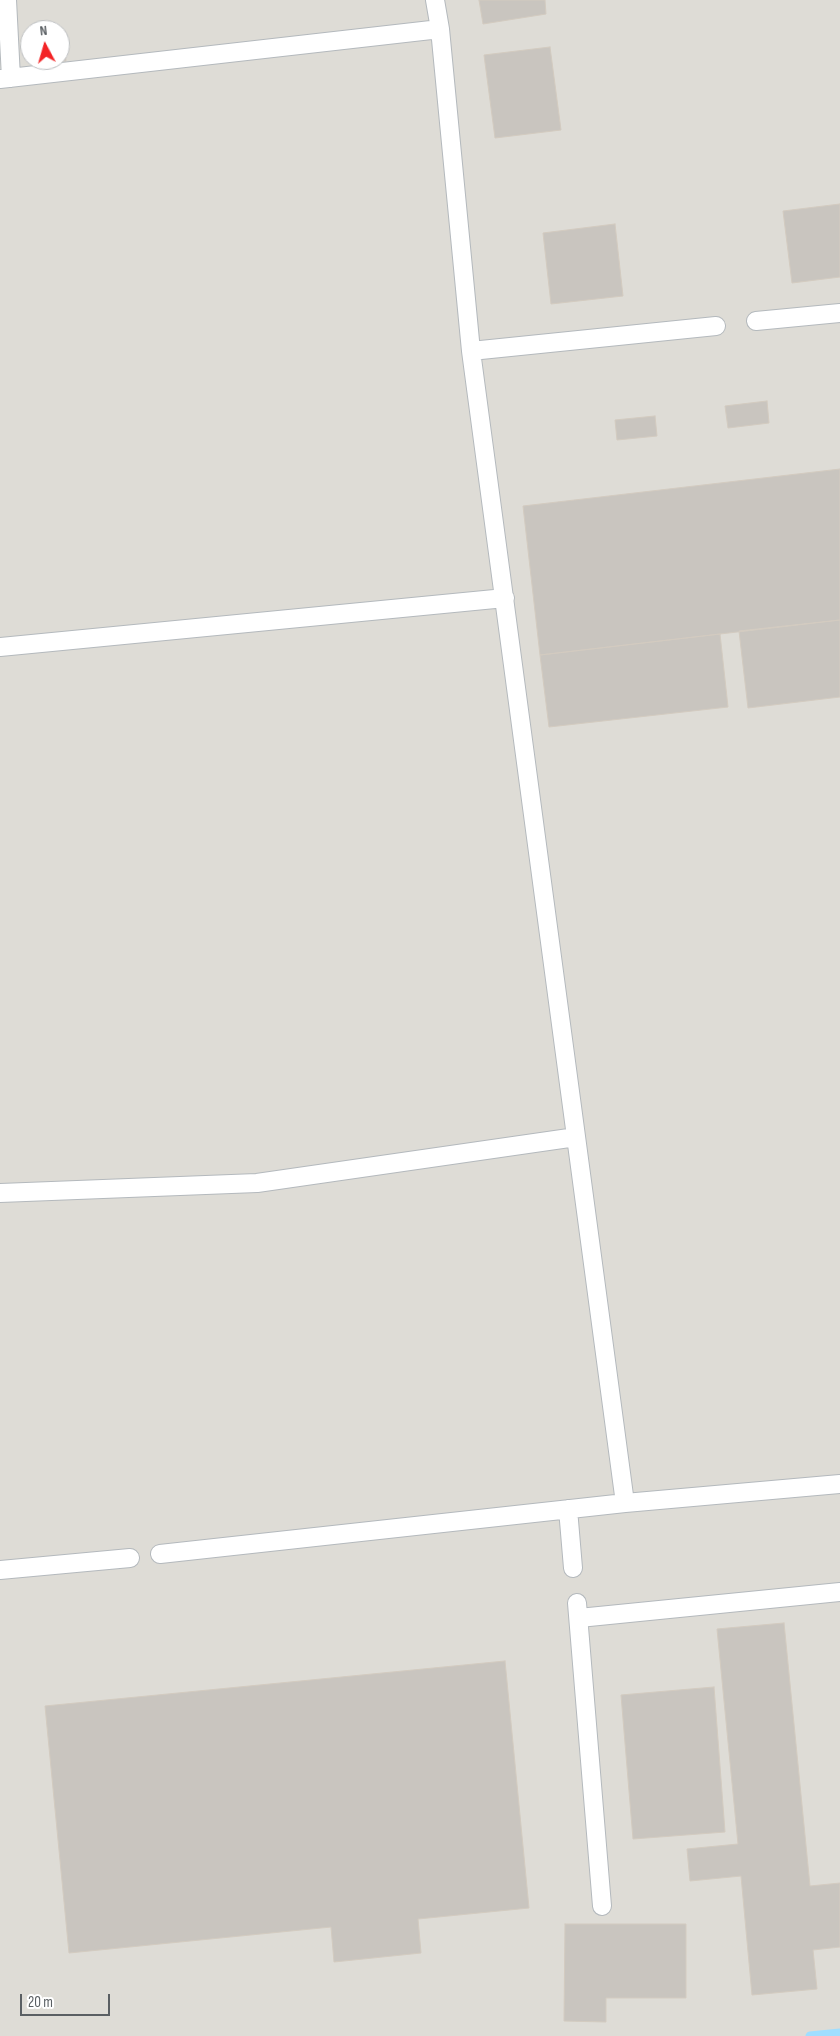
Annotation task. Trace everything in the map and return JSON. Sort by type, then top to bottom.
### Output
[{"type":"lane","points":[[7,0],[6,78],[440,29]]},
{"type":"lane","points":[[436,0],[471,351],[626,1503]]},
{"type":"lane","points":[[756,321],[840,313]]},
{"type":"lane","points":[[471,351],[716,326]]},
{"type":"lane","points":[[0,647],[505,598]]},
{"type":"lane","points":[[0,1192],[257,1183],[576,1137]]},
{"type":"lane","points":[[160,1554],[626,1503],[840,1484]]},
{"type":"lane","points":[[568,1510],[573,1568]]},
{"type":"lane","points":[[0,1570],[130,1558]]},
{"type":"lane","points":[[602,1906],[578,1611],[840,1592]]},
{"type":"shaded area","points":[[0,0],[840,0],[840,2036],[0,2036]]},
{"type":"building","points":[[479,0],[545,0],[546,14],[483,24]]},
{"type":"building","points":[[550,47],[561,130],[495,138],[484,55]]},
{"type":"building","points":[[840,204],[840,277],[792,283],[783,211]]},
{"type":"building","points":[[615,224],[623,296],[551,304],[543,233]]},
{"type":"building","points":[[767,401],[769,423],[728,428],[725,406]]},
{"type":"building","points":[[655,416],[657,436],[617,440],[615,420]]},
{"type":"building","points":[[840,469],[840,620],[540,655],[523,506]]},
{"type":"building","points":[[840,620],[840,697],[748,708],[739,631]]},
{"type":"building","points":[[720,634],[728,707],[549,727],[540,655]]},
{"type":"building","points":[[784,1623],[810,1886],[840,1883],[840,1947],[813,1950],[817,1989],[752,1995],[741,1876],[690,1881],[687,1849],[738,1844],[717,1629]]},
{"type":"building","points":[[505,1661],[529,1908],[418,1919],[421,1953],[334,1962],[331,1927],[69,1953],[45,1706]]},
{"type":"building","points":[[714,1687],[725,1832],[633,1839],[621,1695]]},
{"type":"building","points":[[565,1924],[686,1924],[686,1998],[606,1998],[606,2022],[564,2021]]},
{"type":"waterway","points":[[810,2036],[840,2033]]}]
